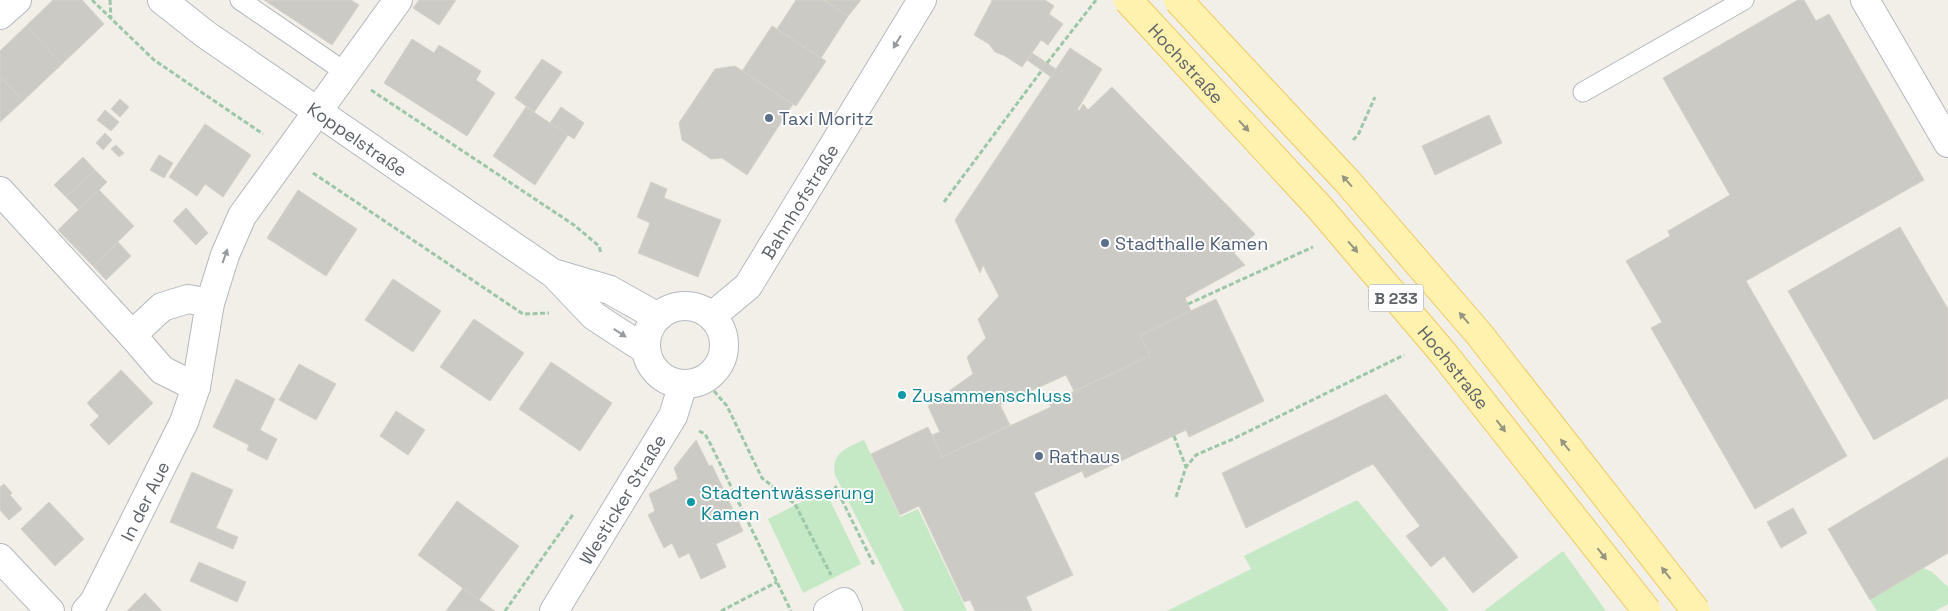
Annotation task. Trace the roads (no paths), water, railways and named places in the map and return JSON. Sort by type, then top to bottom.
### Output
[{"type":"main road","name":"Hochstraße","points":[[1128,0],[1320,208],[1444,354],[1647,611]]},
{"type":"main road","name":"B 233","points":[[1178,0],[1347,181],[1479,334],[1696,611]]},
{"type":"street","points":[[0,15],[17,0]]},
{"type":"street","name":"Koppelstraße","points":[[162,0],[205,34],[554,274],[594,316],[646,350]]},
{"type":"street","name":"In der Aue","points":[[86,611],[94,602],[184,422],[196,387],[210,303],[224,255],[242,216],[317,111],[356,80],[398,0]]},
{"type":"street","name":"Bahnhofstraße","points":[[712,316],[748,286],[922,0]]},
{"type":"street","points":[[1865,0],[1948,143]]},
{"type":"street","points":[[0,191],[162,370],[196,387]]},
{"type":"street","name":"Koppelstraße","points":[[554,274],[610,290],[658,317]]},
{"type":"street","points":[[132,335],[162,307],[188,299],[210,303]]},
{"type":"street","points":[[691,306],[712,316],[720,326],[724,338],[724,351],[716,368],[693,382],[672,382],[662,377],[649,360],[646,350],[649,332],[658,317],[668,310],[691,306]]},
{"type":"street","name":"Westicker Straße","points":[[554,611],[693,382]]},
{"type":"street","points":[[0,558],[50,611]]},
{"type":"street","points":[[828,611],[844,602],[848,611]]},
{"type":"lane","points":[[240,0],[356,80]]},
{"type":"lane","points":[[1583,92],[1744,0]]},
{"type":"place","name":"Taxi Moritz","points":[[769,118]]},
{"type":"place","name":"Stadthalle Kamen","points":[[1105,243]]},
{"type":"place","name":"Zusammenschluss","points":[[902,395]]},
{"type":"place","name":"Rathaus","points":[[1039,456]]},
{"type":"place","name":"Stadtentwässerung Kamen","points":[[691,502]]}]
